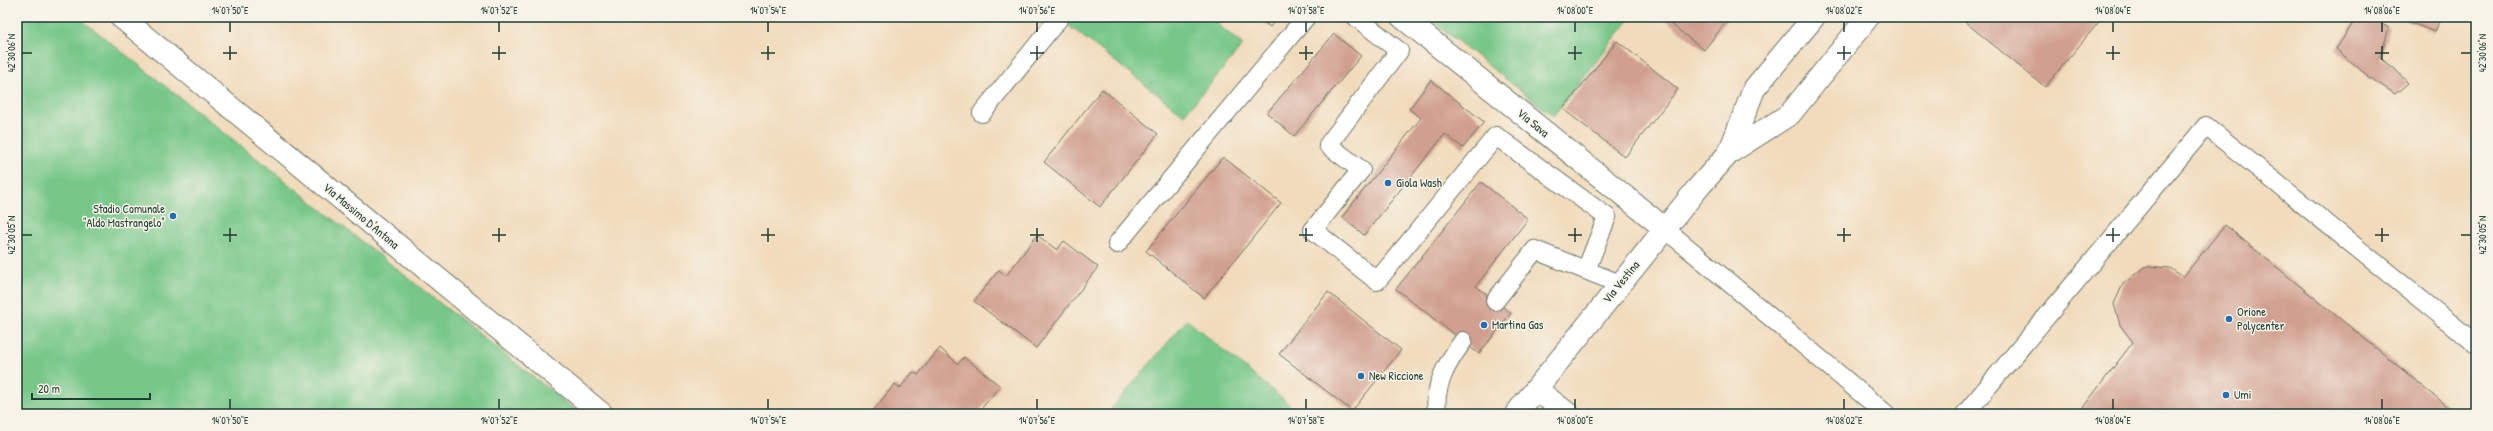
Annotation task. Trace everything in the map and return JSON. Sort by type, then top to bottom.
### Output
[{"type":"street","name":"Via Massimo D'Antona","points":[[121,17],[602,414]]},
{"type":"street","name":"Via Sava","points":[[1402,17],[1664,228]]},
{"type":"street","name":"Via Vestina","points":[[1728,153],[1754,89],[1814,17]]},
{"type":"street","name":"Via Vestina","points":[[1516,414],[1664,228],[1728,153],[1790,114],[1868,17]]},
{"type":"street","points":[[1536,389],[1568,414]]},
{"type":"lane","points":[[982,113],[1060,17]]},
{"type":"lane","points":[[1117,244],[1306,17]]},
{"type":"lane","points":[[1356,17],[1399,51],[1328,145],[1361,170],[1312,230],[1377,281],[1496,136],[1607,217],[1586,270]]},
{"type":"lane","points":[[1965,414],[2113,235],[2206,126],[2476,344]]},
{"type":"lane","points":[[1664,228],[1886,414]]},
{"type":"lane","points":[[1495,301],[1535,250],[1620,284]]},
{"type":"lane","points":[[1437,414],[1435,401],[1440,381],[1449,361],[1463,341]]},
{"type":"green space","name":"Stadio Comunale \"Aldo Mastrangelo\"","points":[[17,17],[78,17],[580,414],[17,414]]},
{"type":"green space","points":[[1072,17],[1223,17],[1217,24],[1243,45],[1184,115],[1067,24]]},
{"type":"green space","points":[[1430,17],[1625,17],[1629,20],[1553,116],[1441,28]]},
{"type":"green space","points":[[1187,320],[1301,414],[1107,414]]},
{"type":"building","points":[[1258,17],[1278,17],[1270,27]]},
{"type":"building","points":[[1662,17],[1730,17],[1704,50]]},
{"type":"building","points":[[1959,17],[2103,17],[2045,87]]},
{"type":"building","points":[[2357,17],[2369,17],[2389,28],[2380,58],[2394,68],[2408,83],[2395,94],[2369,77],[2336,49]]},
{"type":"building","points":[[2396,17],[2441,17],[2435,32]]},
{"type":"building","points":[[1334,34],[1361,56],[1294,136],[1267,113]]},
{"type":"building","points":[[1617,41],[1678,89],[1625,157],[1563,109]]},
{"type":"building","name":"Giola Wash","points":[[1431,80],[1484,122],[1463,148],[1445,134],[1364,235],[1342,217],[1421,118],[1409,109]]},
{"type":"building","points":[[1102,89],[1158,134],[1100,207],[1044,162]]},
{"type":"building","points":[[1223,157],[1281,203],[1204,298],[1146,251]]},
{"type":"building","points":[[1481,182],[1528,219],[1476,286],[1511,313],[1479,354],[1396,289]]},
{"type":"building","name":"Orione Polycenter","points":[[2225,225],[2457,414],[2078,414],[2133,342],[2120,325],[2114,304],[2123,284],[2144,267],[2149,266],[2170,268],[2183,277]]},
{"type":"building","points":[[1037,235],[1057,250],[1064,241],[1098,267],[1036,348],[974,301],[999,270],[1006,276]]},
{"type":"building","points":[[1328,292],[1401,350],[1352,411],[1279,354]]},
{"type":"building","points":[[940,348],[958,364],[964,357],[1000,386],[977,414],[870,414],[895,384],[900,388],[913,372],[918,375]]},
{"type":"place","name":"Giola Wash","points":[[1388,183]]},
{"type":"place","name":"Stadio Comunale \"Aldo Mastrangelo\"","points":[[173,216]]},
{"type":"place","name":"Orione Polycenter","points":[[2229,319]]},
{"type":"place","name":"Martina Gas","points":[[1484,325]]},
{"type":"place","name":"New Riccione","points":[[1361,376]]},
{"type":"place","name":"Umi","points":[[2226,395]]}]
